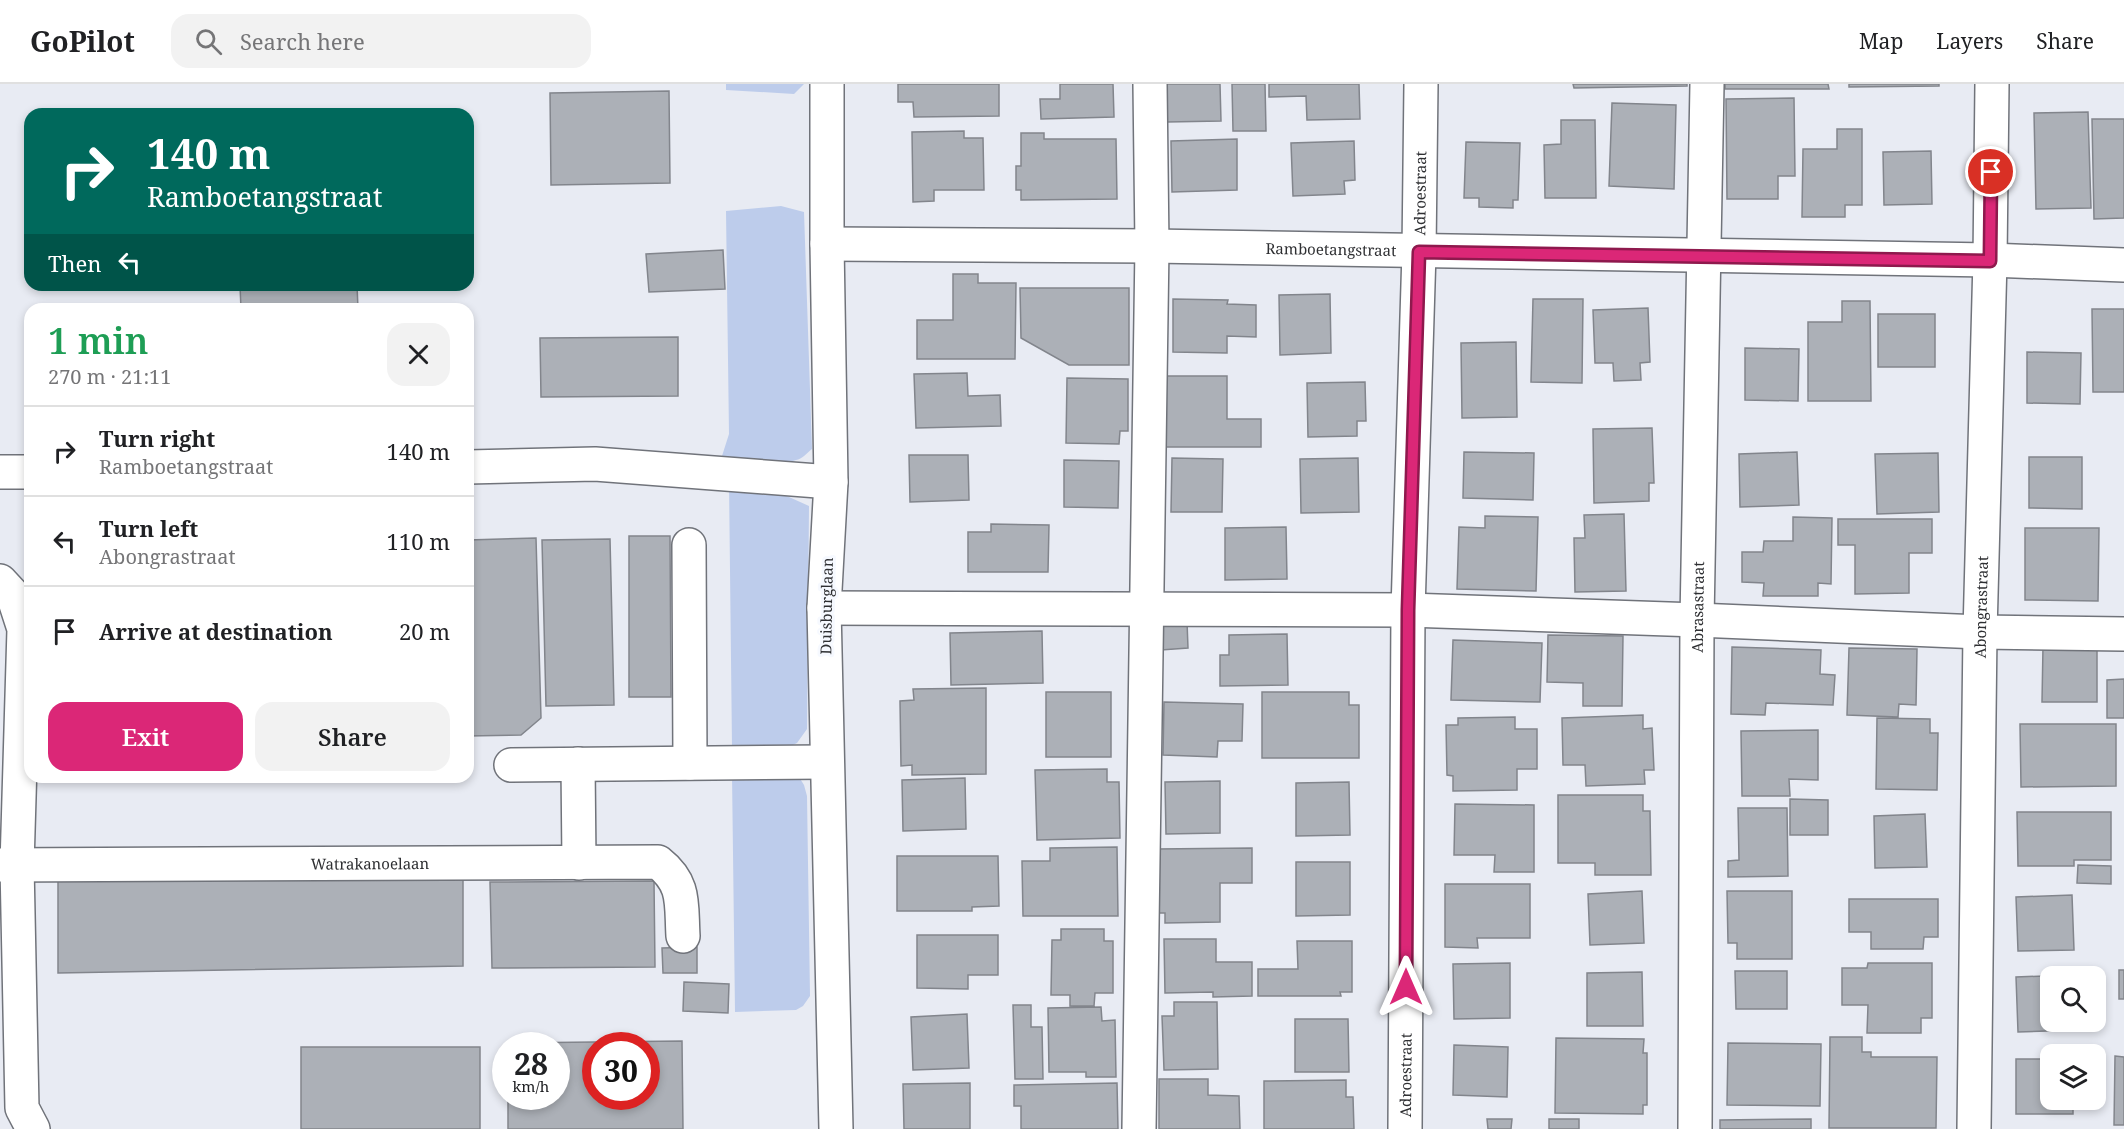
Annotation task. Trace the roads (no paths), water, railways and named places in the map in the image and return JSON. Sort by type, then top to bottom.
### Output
[{"type":"street","name":"Duisburglaan","points":[[827,84],[831,482],[824,608],[836,1129]]},
{"type":"street","points":[[1139,1129],[1152,246],[1150,84]]},
{"type":"street","name":"Adroestraat","points":[[1405,1129],[1408,610],[1419,252],[1421,84]]},
{"type":"street","name":"Abrasastraat","points":[[1695,1129],[1697,620],[1707,84]]},
{"type":"street","name":"Abongrastraat","points":[[1974,1129],[1980,632],[1990,261],[1992,84]]},
{"type":"street","name":"Ramboetangstraat","points":[[827,244],[1152,246],[2124,265]]},
{"type":"street","points":[[474,467],[595,464],[831,482]]},
{"type":"street","points":[[0,472],[24,472]]},
{"type":"street","points":[[689,545],[690,763]]},
{"type":"street","points":[[0,581],[13,595],[24,629]]},
{"type":"street","points":[[824,608],[1408,610],[1980,632],[2124,634]]},
{"type":"street","points":[[24,701],[8,865],[22,1108],[33,1129]]},
{"type":"street","points":[[511,765],[826,762]]},
{"type":"street","points":[[578,764],[579,863]]},
{"type":"street","name":"Watrakanoelaan","points":[[8,865],[658,862],[671,872],[679,885],[683,936]]}]
